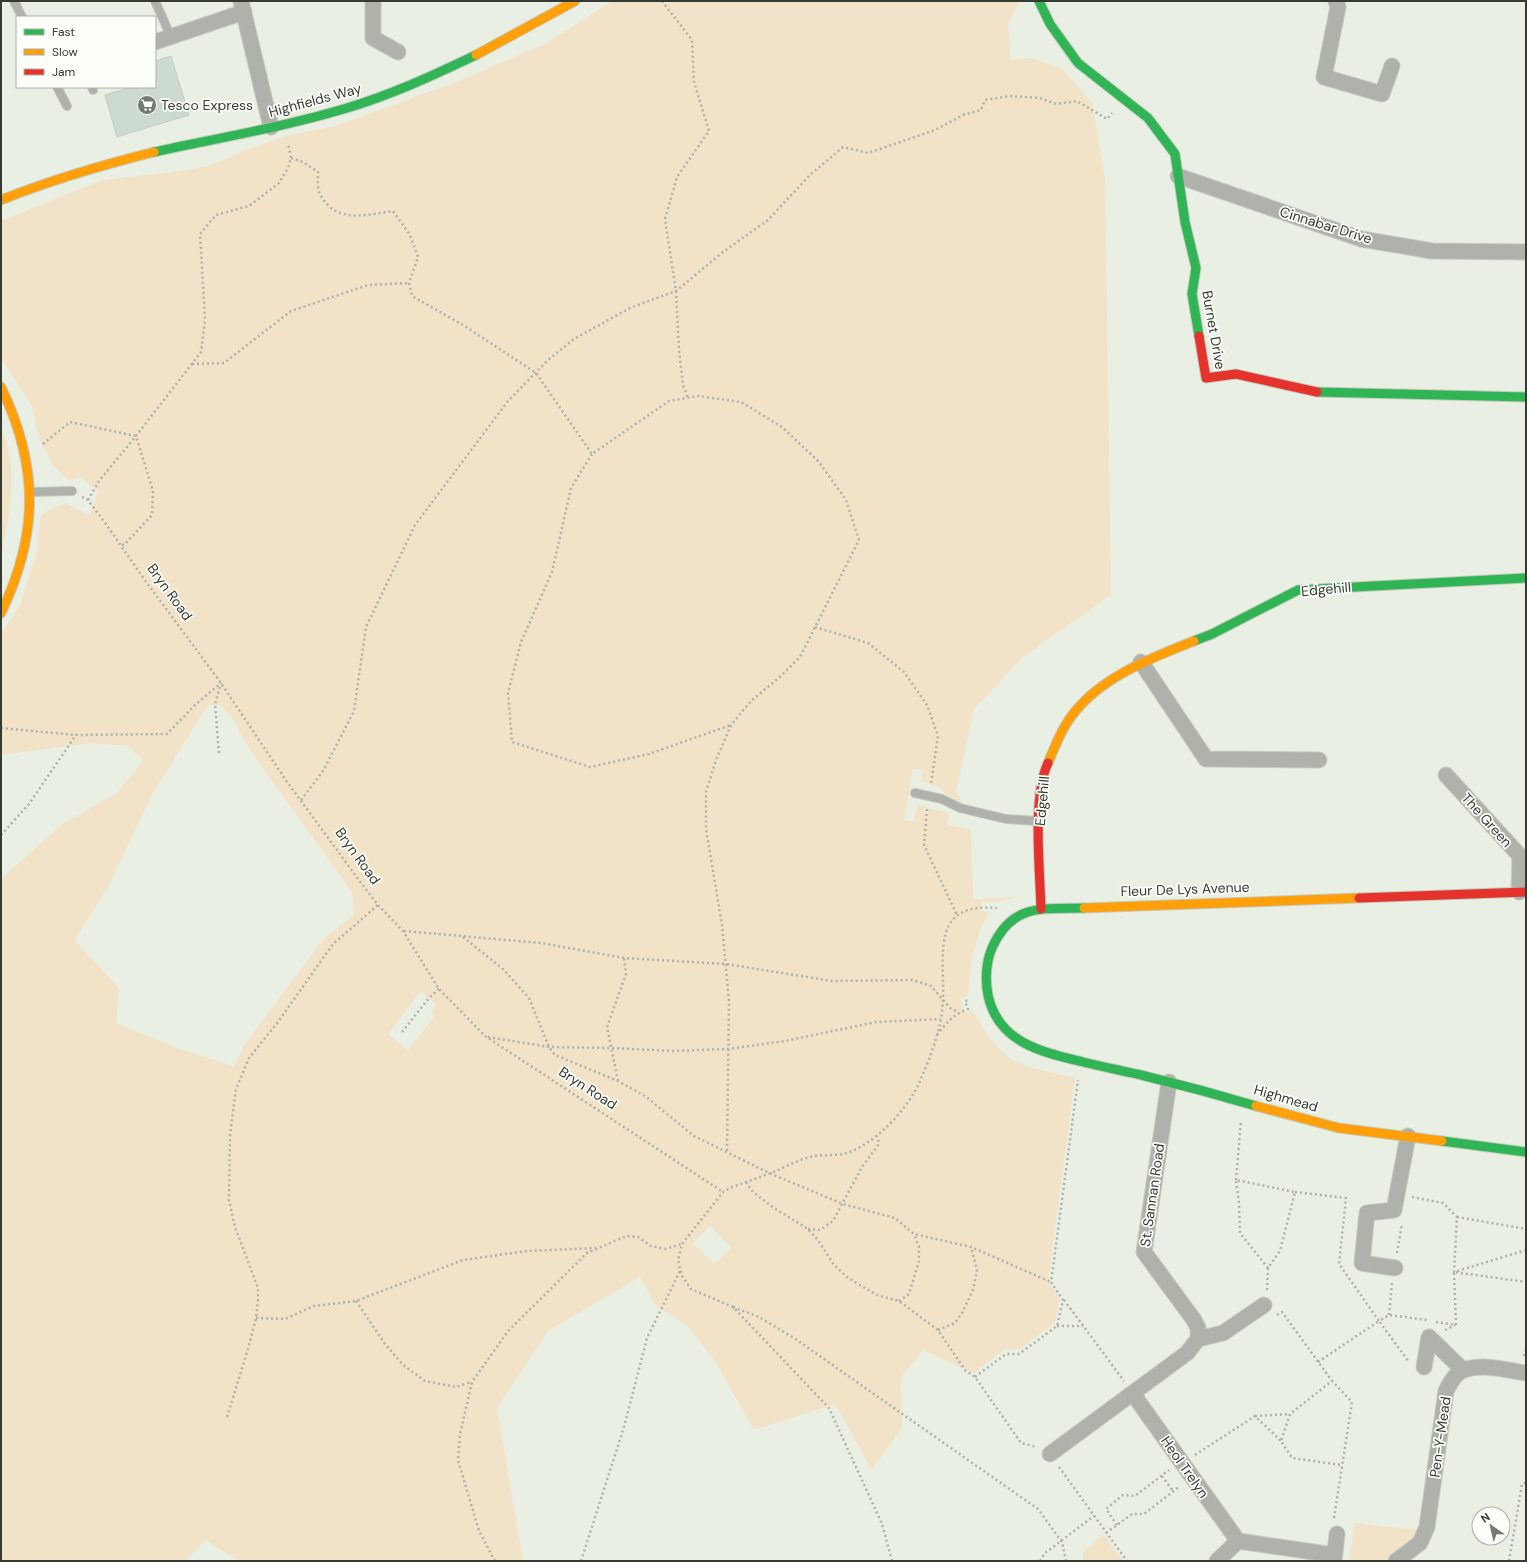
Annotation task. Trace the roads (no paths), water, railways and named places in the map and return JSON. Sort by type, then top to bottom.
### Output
[{"type":"street","points":[[372,1],[373,38],[398,52]]},
{"type":"street","name":"Highfields Way","points":[[1,200],[28,188],[80,170],[346,109],[431,77],[511,38],[575,1]]},
{"type":"street","name":"Burnet Drive","points":[[1039,1],[1050,24],[1078,62],[1148,118],[1175,154],[1185,222],[1196,268],[1192,294],[1206,378],[1236,374],[1314,392],[1526,397]]},
{"type":"street","points":[[1336,1],[1338,7],[1324,77],[1382,94],[1392,66]]},
{"type":"street","points":[[156,42],[171,37],[243,6],[278,125]]},
{"type":"street","name":"Cinnabar Drive","points":[[1178,176],[1361,239],[1432,251],[1526,252]]},
{"type":"street","points":[[1,387],[16,419],[28,465],[30,492],[25,553],[11,596],[1,613]]},
{"type":"street","name":"Edgehill","points":[[1041,909],[1038,821],[1043,773],[1065,726],[1081,705],[1107,684],[1141,662],[1212,634],[1298,590],[1526,578]]},
{"type":"street","points":[[1141,662],[1206,759],[1319,760]]},
{"type":"street","name":"The Green","points":[[1446,775],[1520,856],[1522,892]]},
{"type":"street","name":"Fleur De Lys Avenue","points":[[1041,1052],[1024,1044],[1007,1031],[995,1014],[988,994],[986,972],[988,954],[997,936],[1010,921],[1021,913],[1041,909],[1522,892]]},
{"type":"street","name":"Highmead","points":[[1041,1052],[1169,1082],[1339,1128],[1526,1152]]},
{"type":"street","name":"St. Sannan Road","points":[[1169,1082],[1144,1252],[1194,1320],[1198,1328],[1198,1339]]},
{"type":"street","points":[[1395,1268],[1362,1263],[1368,1213],[1394,1210],[1408,1136]]},
{"type":"street","points":[[1049,1455],[1187,1353],[1198,1339],[1223,1333],[1271,1302]]},
{"type":"street","points":[[1424,1367],[1429,1337],[1463,1370],[1487,1367],[1526,1373]]},
{"type":"street","name":"Pen-Y-Mead","points":[[1396,1561],[1420,1543],[1427,1527],[1446,1391],[1452,1379],[1463,1370]]},
{"type":"street","name":"Heol Trelyn","points":[[1133,1394],[1178,1465],[1238,1541]]},
{"type":"street","points":[[1217,1561],[1238,1541],[1334,1558],[1336,1527]]},
{"type":"lane","points":[[14,1],[22,16]]},
{"type":"lane","points":[[155,1],[171,37]]},
{"type":"lane","points":[[58,88],[67,106]]},
{"type":"lane","points":[[30,492],[72,491]]},
{"type":"lane","points":[[915,793],[942,799],[960,808],[1006,819],[1038,821]]},
{"type":"place","name":"Tesco Express","points":[[147,105]]}]
